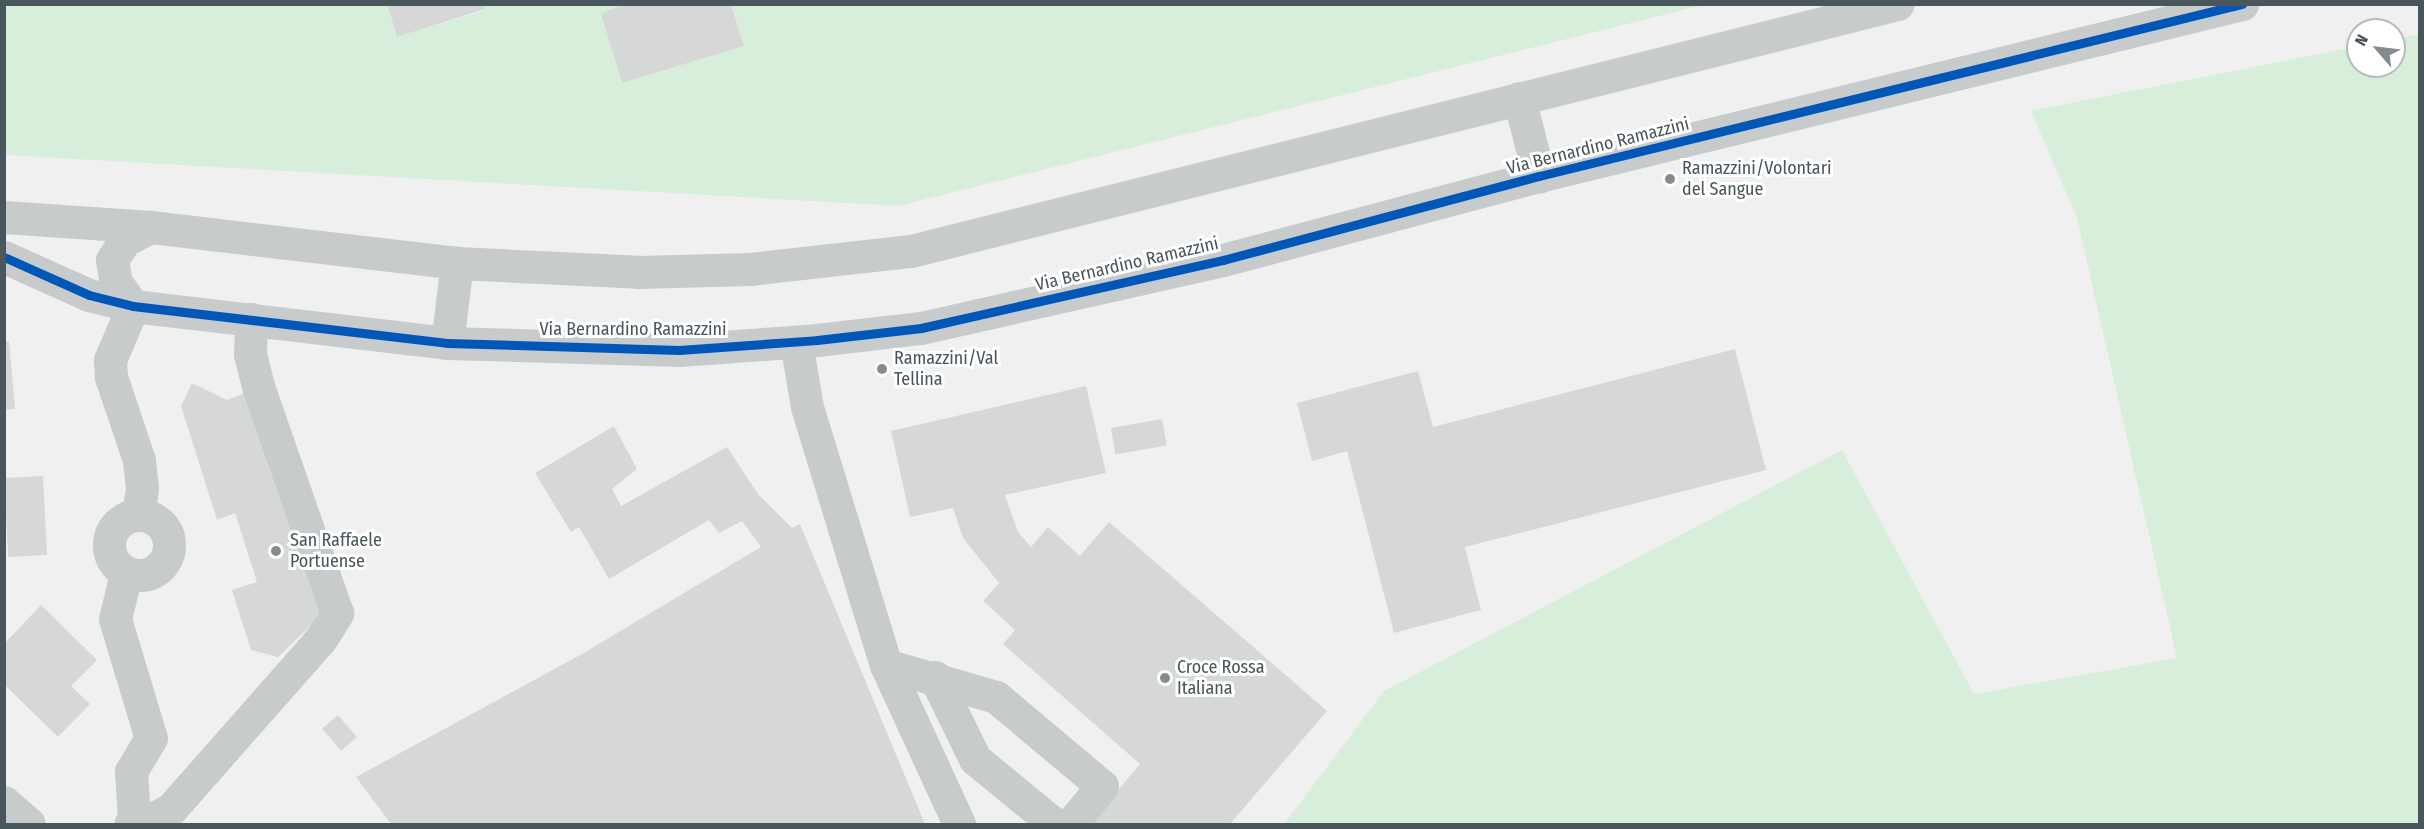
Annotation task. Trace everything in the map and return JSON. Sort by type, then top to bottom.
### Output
[{"type":"street","points":[[4,217],[152,227],[457,262],[583,270],[750,269],[911,251],[1898,4]]},
{"type":"street","name":"Via Bernardino Ramazzini","points":[[4,257],[89,295],[133,306],[447,343],[679,350],[796,342],[933,325],[1223,260],[1539,176],[2242,4]]},
{"type":"street","name":"Via Bernardino Ramazzini","points":[[1519,98],[1539,176]]},
{"type":"street","points":[[138,514],[140,460],[111,377],[110,360],[133,306],[116,283],[112,260],[125,240],[152,227]]},
{"type":"street","points":[[447,343],[457,262]]},
{"type":"street","points":[[126,573],[115,619],[151,738],[131,771],[132,822],[156,817],[171,809],[321,639],[337,614],[258,386],[250,354],[250,319]]},
{"type":"street","points":[[796,342],[807,407],[886,665],[959,825]]},
{"type":"street","points":[[138,514],[157,519],[164,526],[170,546],[168,556],[155,571],[135,575],[126,573],[112,558],[109,538],[119,521],[138,514]]},
{"type":"street","points":[[886,665],[935,677],[996,697],[1102,786],[1071,825]]},
{"type":"street","points":[[935,677],[975,759],[1054,825]]},
{"type":"street","points":[[4,802],[29,825]]},
{"type":"green space","points":[[4,5],[387,5],[397,37],[485,10],[483,5],[624,5],[601,14],[622,83],[744,46],[732,5],[1703,5],[898,206],[5,155]]},
{"type":"green space","points":[[2419,34],[2419,824],[1284,824],[1384,691],[1842,450],[1974,694],[2177,658],[2077,218],[2031,111],[2346,48],[2346,78],[2406,78],[2406,37]]},
{"type":"building","points":[[387,4],[483,4],[485,9],[397,37]]},
{"type":"building","points":[[624,4],[731,4],[744,46],[622,83],[601,14]]},
{"type":"building","points":[[9,341],[15,409],[4,410],[4,342]]},
{"type":"building","points":[[1735,349],[1766,470],[1465,547],[1481,610],[1394,633],[1347,451],[1312,461],[1297,403],[1418,371],[1433,427]]},
{"type":"building","name":"San Raffaele Portuense","points":[[192,383],[227,400],[250,391],[326,611],[278,657],[251,650],[232,590],[257,582],[235,513],[217,520],[181,406]]},
{"type":"building","name":"Croce Rossa Italiana","points":[[1086,386],[1106,473],[1005,495],[1018,532],[1031,547],[1048,527],[1080,556],[1109,522],[1327,711],[1230,824],[1089,824],[1140,764],[1003,644],[1015,630],[983,601],[999,583],[963,538],[953,508],[910,517],[891,431]]},
{"type":"building","points":[[1162,419],[1167,446],[1115,455],[1111,428]]},
{"type":"building","points":[[614,426],[637,469],[612,489],[621,506],[727,447],[758,494],[792,528],[800,524],[925,824],[391,824],[356,777],[582,654],[761,547],[742,521],[719,533],[709,520],[609,579],[579,527],[571,532],[535,473]]},
{"type":"building","points":[[43,476],[47,555],[8,557],[4,478]]},
{"type":"building","points":[[41,605],[97,660],[71,686],[90,704],[58,737],[5,685],[5,643]]},
{"type":"building","points":[[338,715],[357,737],[341,751],[322,729]]},
{"type":"cycle path","points":[[4,257],[89,295],[133,306],[447,343],[679,350],[817,340],[921,328],[1223,260],[1539,176],[2242,4]]},
{"type":"place","name":"Ramazzini/Volontari del Sangue","points":[[1670,179]]},
{"type":"place","name":"Ramazzini/Val Tellina","points":[[882,369]]},
{"type":"place","name":"San Raffaele Portuense","points":[[276,551]]},
{"type":"place","name":"Croce Rossa Italiana","points":[[1165,678]]}]
